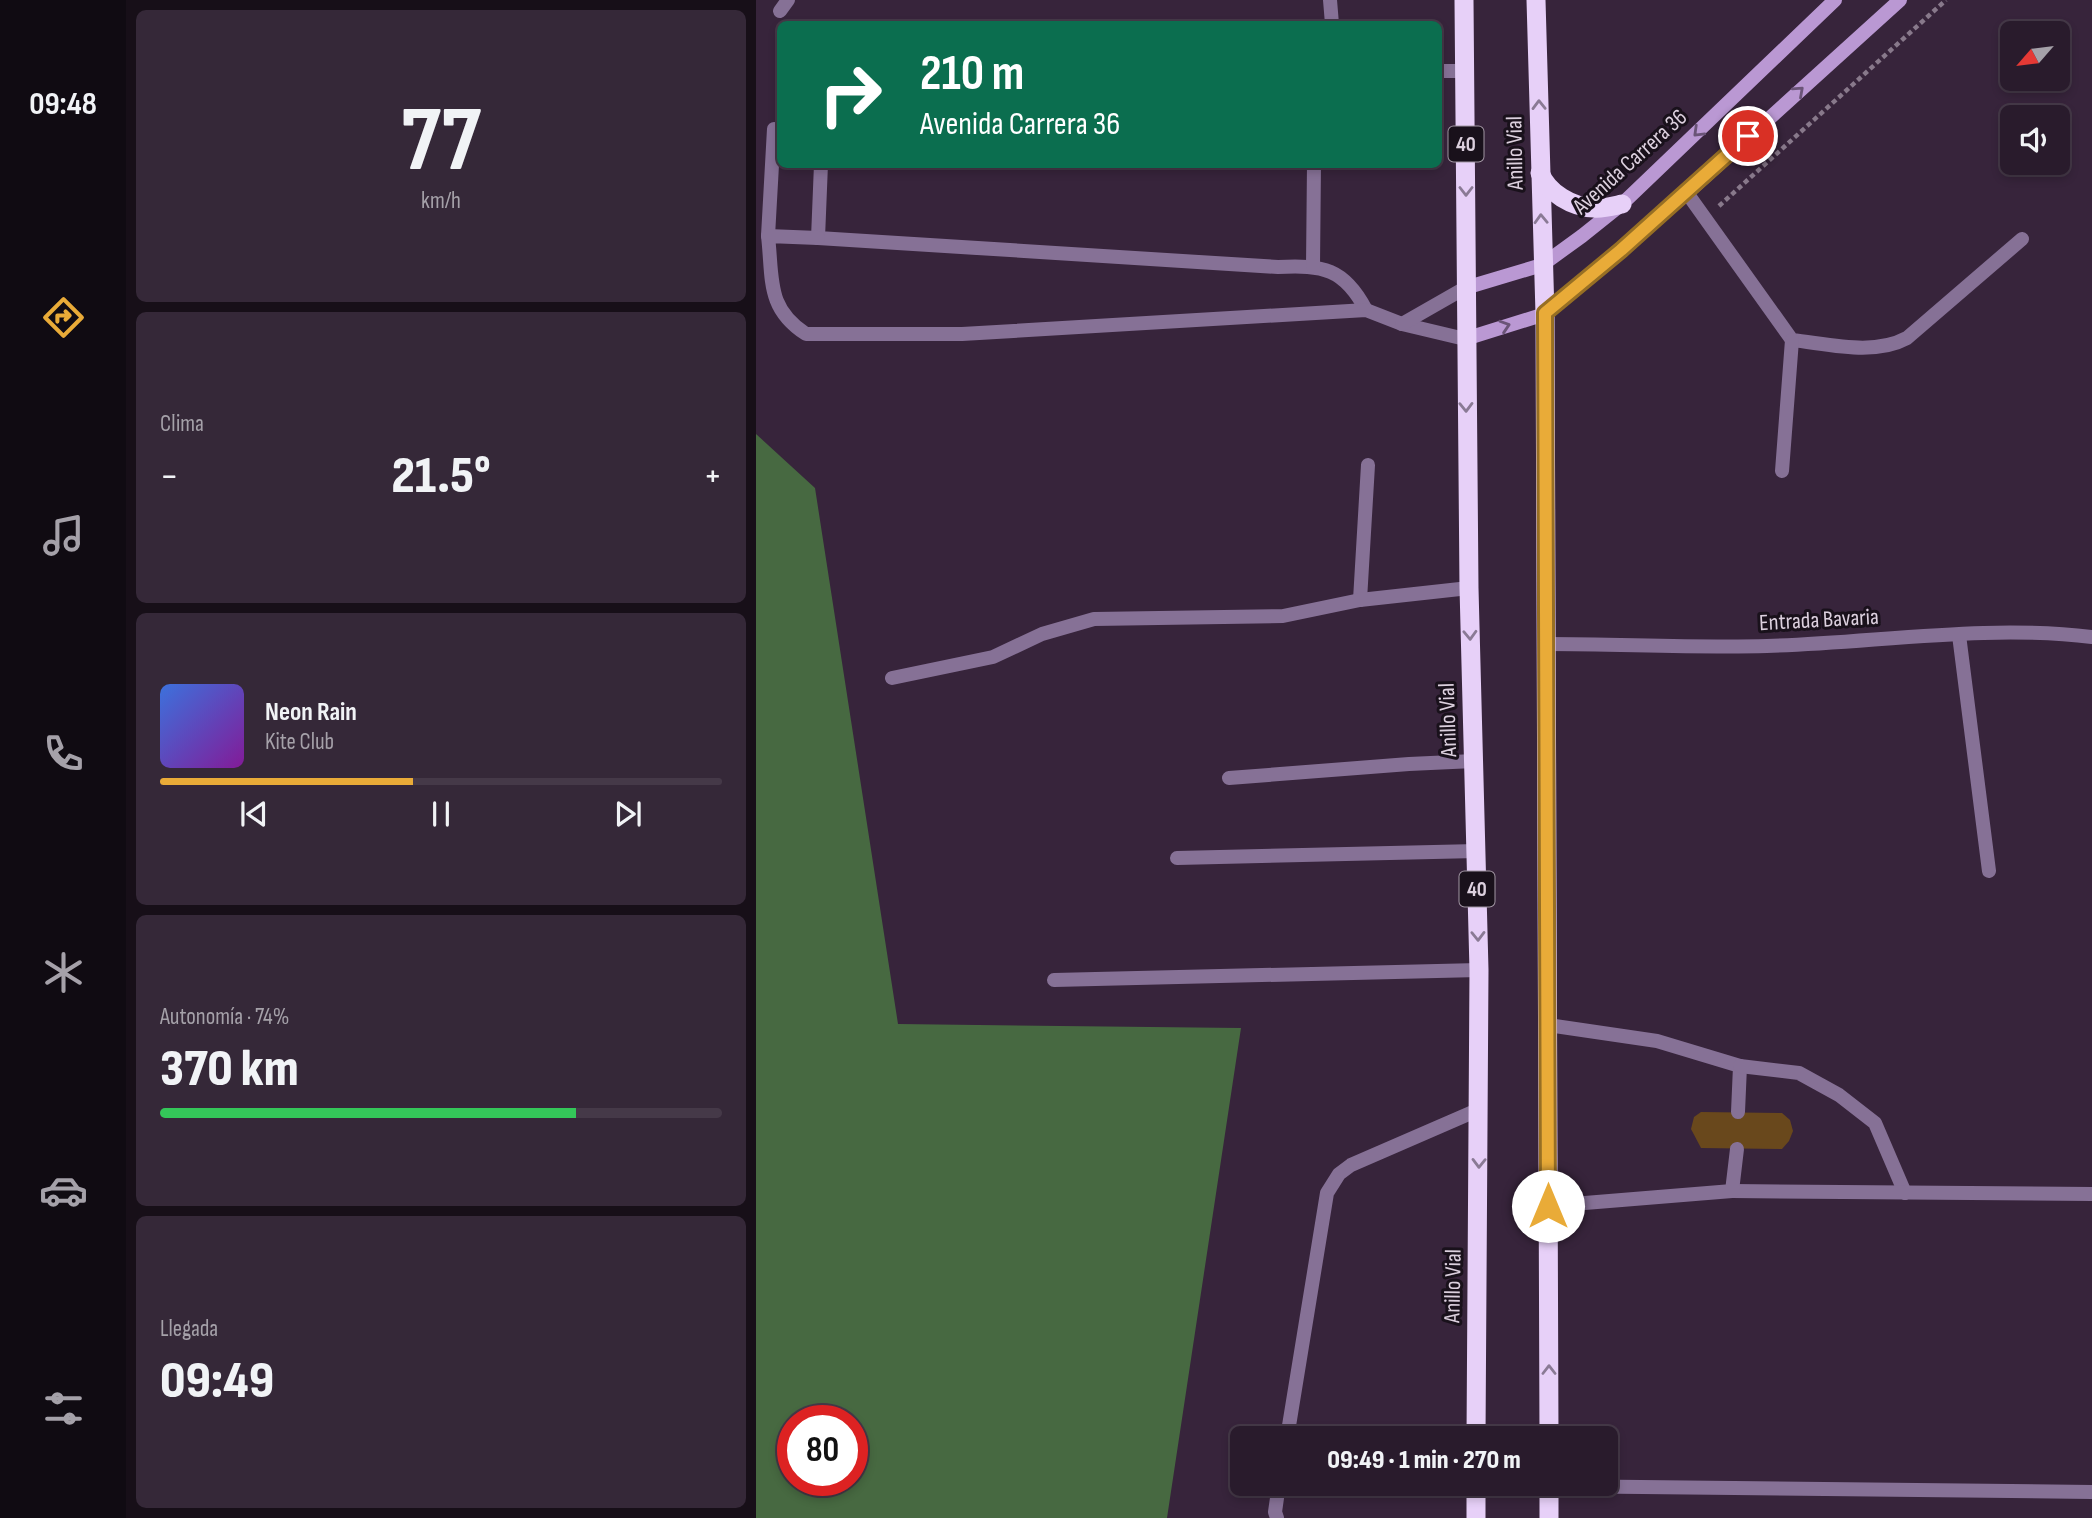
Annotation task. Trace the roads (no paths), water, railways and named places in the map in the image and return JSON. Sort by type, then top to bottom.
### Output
[{"type":"highway","name":"Anillo Vial","points":[[1464,0],[1465,339],[1479,970],[1476,1426]]},
{"type":"highway","name":"Anillo Vial","points":[[1536,0],[1545,313],[1549,1426]]},
{"type":"highway","points":[[1540,173],[1545,185],[1567,201],[1594,208],[1622,204]]},
{"type":"highway","points":[[1476,1496],[1476,1518]]},
{"type":"highway","points":[[1549,1496],[1549,1518]]},
{"type":"main road","name":"Avenida Carrera 36","points":[[1542,265],[1622,204],[1835,0]]},
{"type":"main road","points":[[1465,339],[1545,313],[1687,193],[1900,0]]},
{"type":"main road","points":[[1465,288],[1542,265]]},
{"type":"lane","points":[[1330,0],[1332,21]]},
{"type":"lane","points":[[1442,71],[1466,71]]},
{"type":"lane","points":[[774,129],[768,236],[775,303],[788,323],[806,334],[962,334],[1366,310],[1402,324],[1465,339]]},
{"type":"lane","points":[[818,238],[821,168]]},
{"type":"lane","points":[[1313,266],[1314,168]]},
{"type":"lane","points":[[1687,193],[1792,340],[1782,471]]},
{"type":"lane","points":[[768,236],[1278,267],[1313,266],[1341,275],[1354,288],[1366,310]]},
{"type":"lane","points":[[1792,340],[1874,348],[1893,346],[1908,338],[2022,239]]},
{"type":"lane","points":[[1402,324],[1465,288]]},
{"type":"lane","points":[[1360,600],[1368,465]]},
{"type":"lane","points":[[892,678],[993,657],[1042,634],[1094,619],[1283,616],[1360,600],[1469,588]]},
{"type":"lane","name":"Entrada Bavaria","points":[[1548,644],[1765,646],[1959,635],[2068,634],[2092,637]]},
{"type":"lane","points":[[1959,635],[1989,871]]},
{"type":"lane","points":[[1229,778],[1474,761]]},
{"type":"lane","points":[[1177,858],[1477,851]]},
{"type":"lane","points":[[1054,980],[1479,970]]},
{"type":"lane","points":[[1548,1025],[1657,1041],[1740,1066],[1799,1073],[1875,1123],[1905,1193]]},
{"type":"lane","points":[[1738,1112],[1740,1066]]},
{"type":"lane","points":[[1289,1426],[1327,1193],[1339,1174],[1351,1165],[1480,1110]]},
{"type":"lane","points":[[1732,1191],[1737,1149]]},
{"type":"lane","points":[[1548,1206],[1732,1191],[2092,1194]]},
{"type":"lane","points":[[1618,1486],[2092,1493]]},
{"type":"lane","points":[[1277,1496],[1277,1518]]}]
